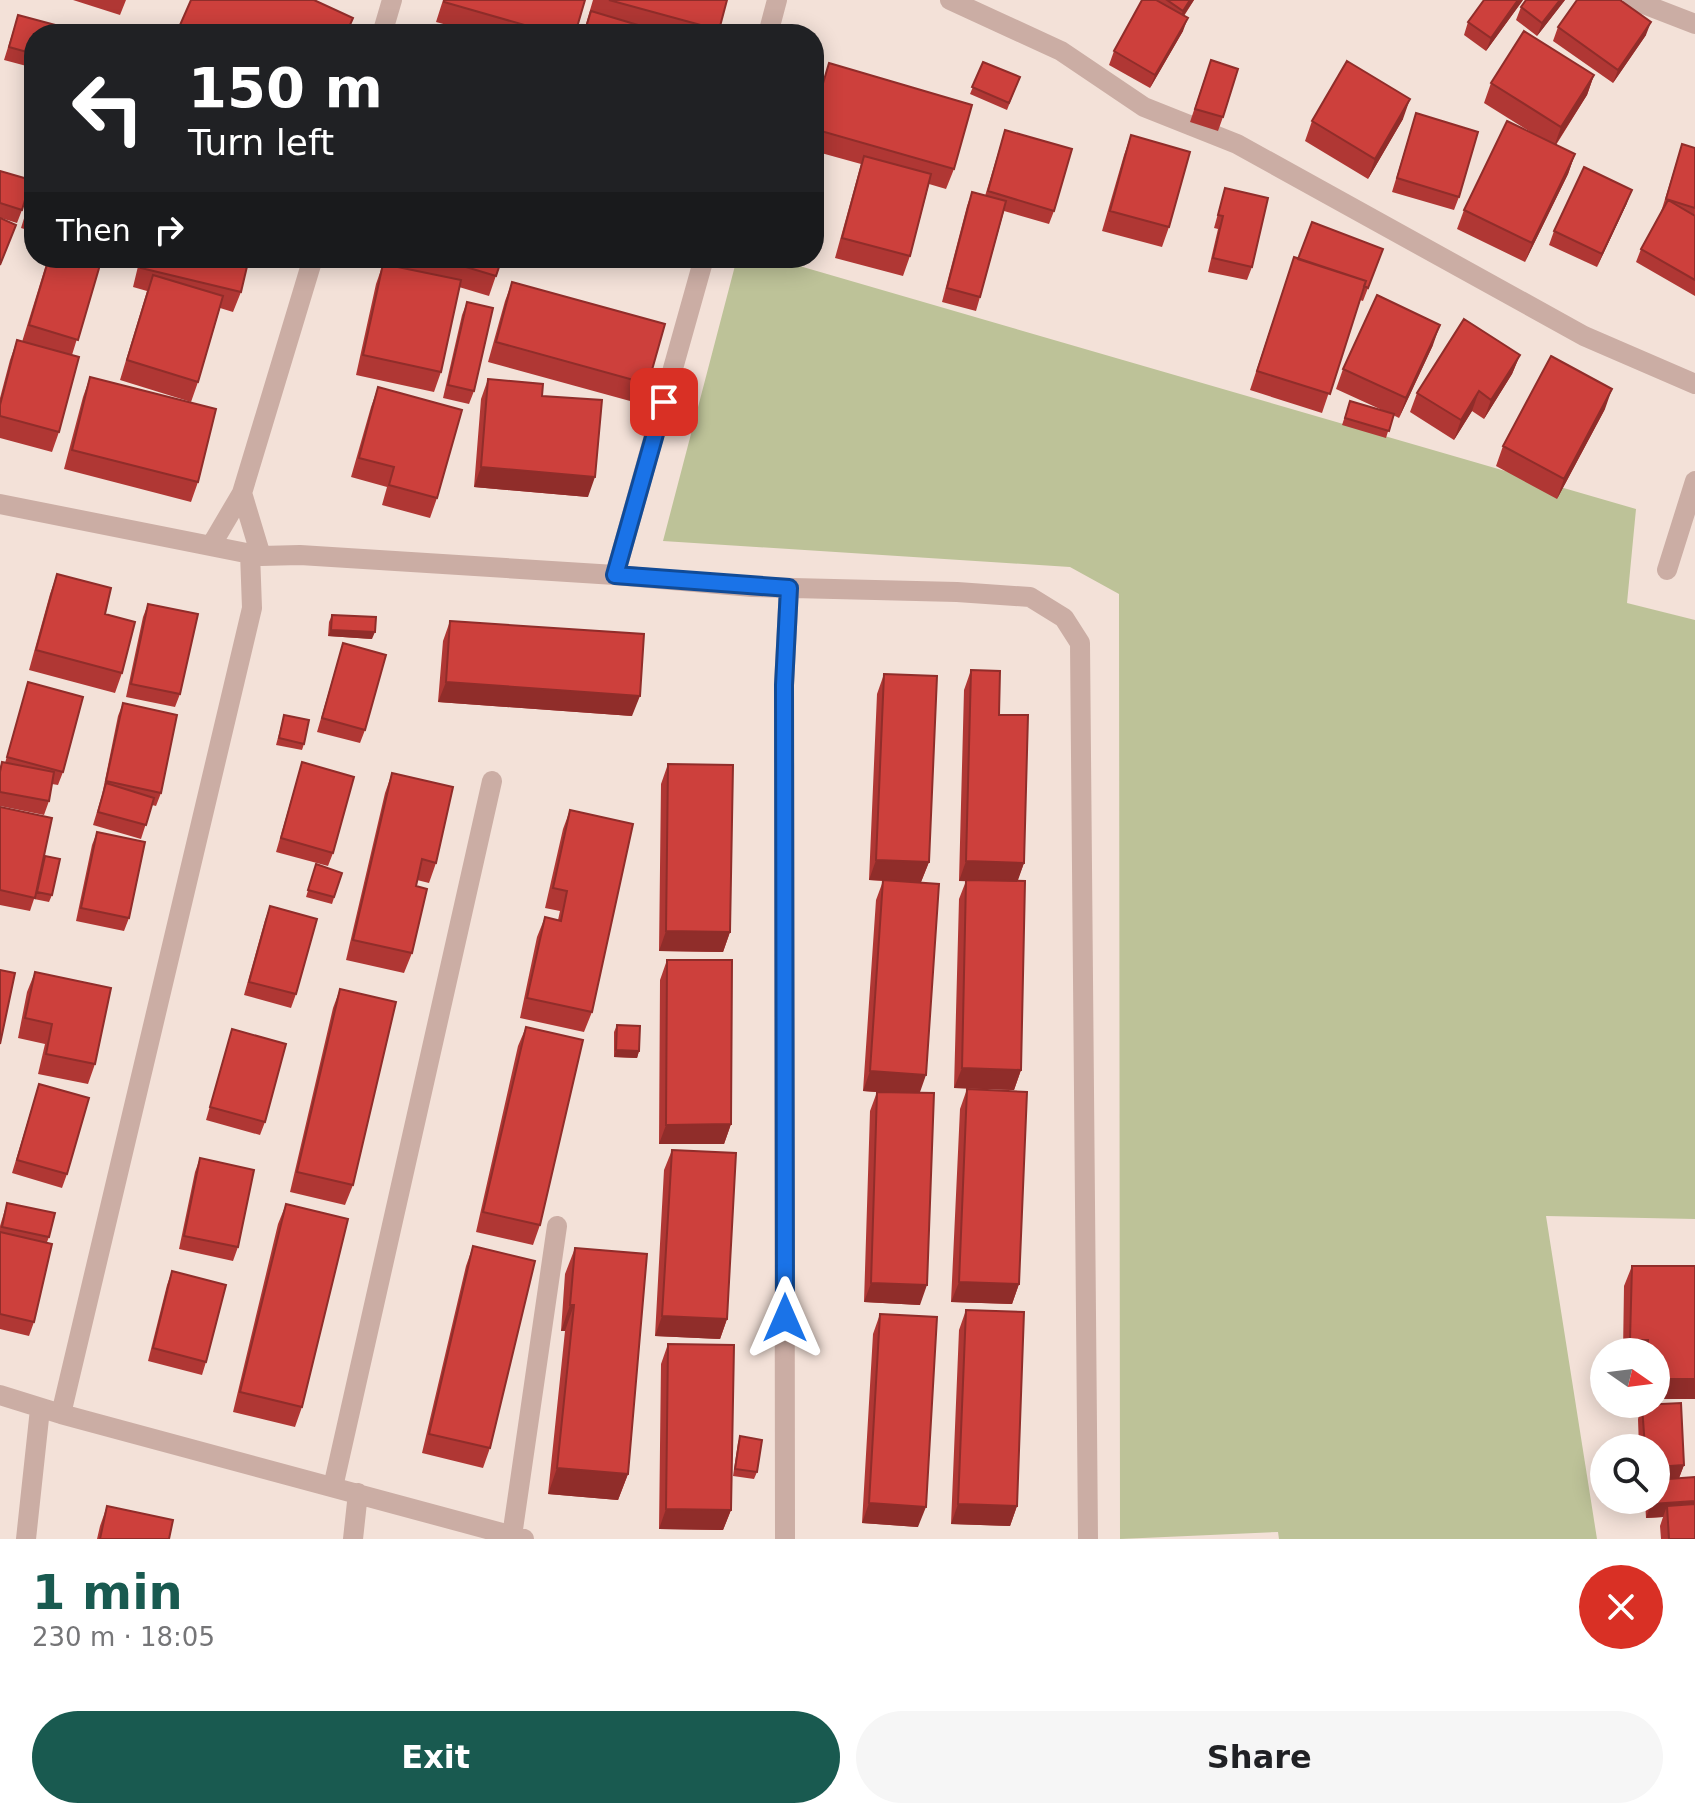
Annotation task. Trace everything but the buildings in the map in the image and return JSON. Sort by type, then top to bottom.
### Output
[{"type":"street","points":[[385,24],[392,0]]},
{"type":"street","points":[[771,24],[777,0]]},
{"type":"street","points":[[950,0],[1061,51],[1144,107],[1237,144],[1584,336],[1695,384]]},
{"type":"street","points":[[1633,0],[1695,24]]},
{"type":"street","points":[[212,544],[242,493],[310,268]]},
{"type":"street","points":[[615,575],[701,268]]},
{"type":"street","points":[[1667,570],[1695,481]]},
{"type":"street","points":[[61,1414],[252,608],[256,554],[242,493]]},
{"type":"street","points":[[0,504],[256,554],[789,588],[1030,597],[1064,618],[1080,643],[1088,1539]]},
{"type":"street","points":[[785,1539],[784,685],[789,588]]},
{"type":"street","points":[[333,1487],[492,781]]},
{"type":"street","points":[[0,1395],[40,1409],[518,1537],[557,1226]]},
{"type":"street","points":[[26,1539],[40,1409]]},
{"type":"street","points":[[353,1539],[358,1493]]},
{"type":"green space","points":[[734,268],[806,268],[1636,509],[1627,603],[1695,620],[1695,1219],[1546,1216],[1590,1495],[1590,1514],[1593,1514],[1597,1539],[1279,1539],[1278,1532],[1120,1539],[1119,594],[1070,567],[663,541]]},
{"type":"route","points":[[664,402],[615,575],[789,588],[784,685],[785,1318]]}]
